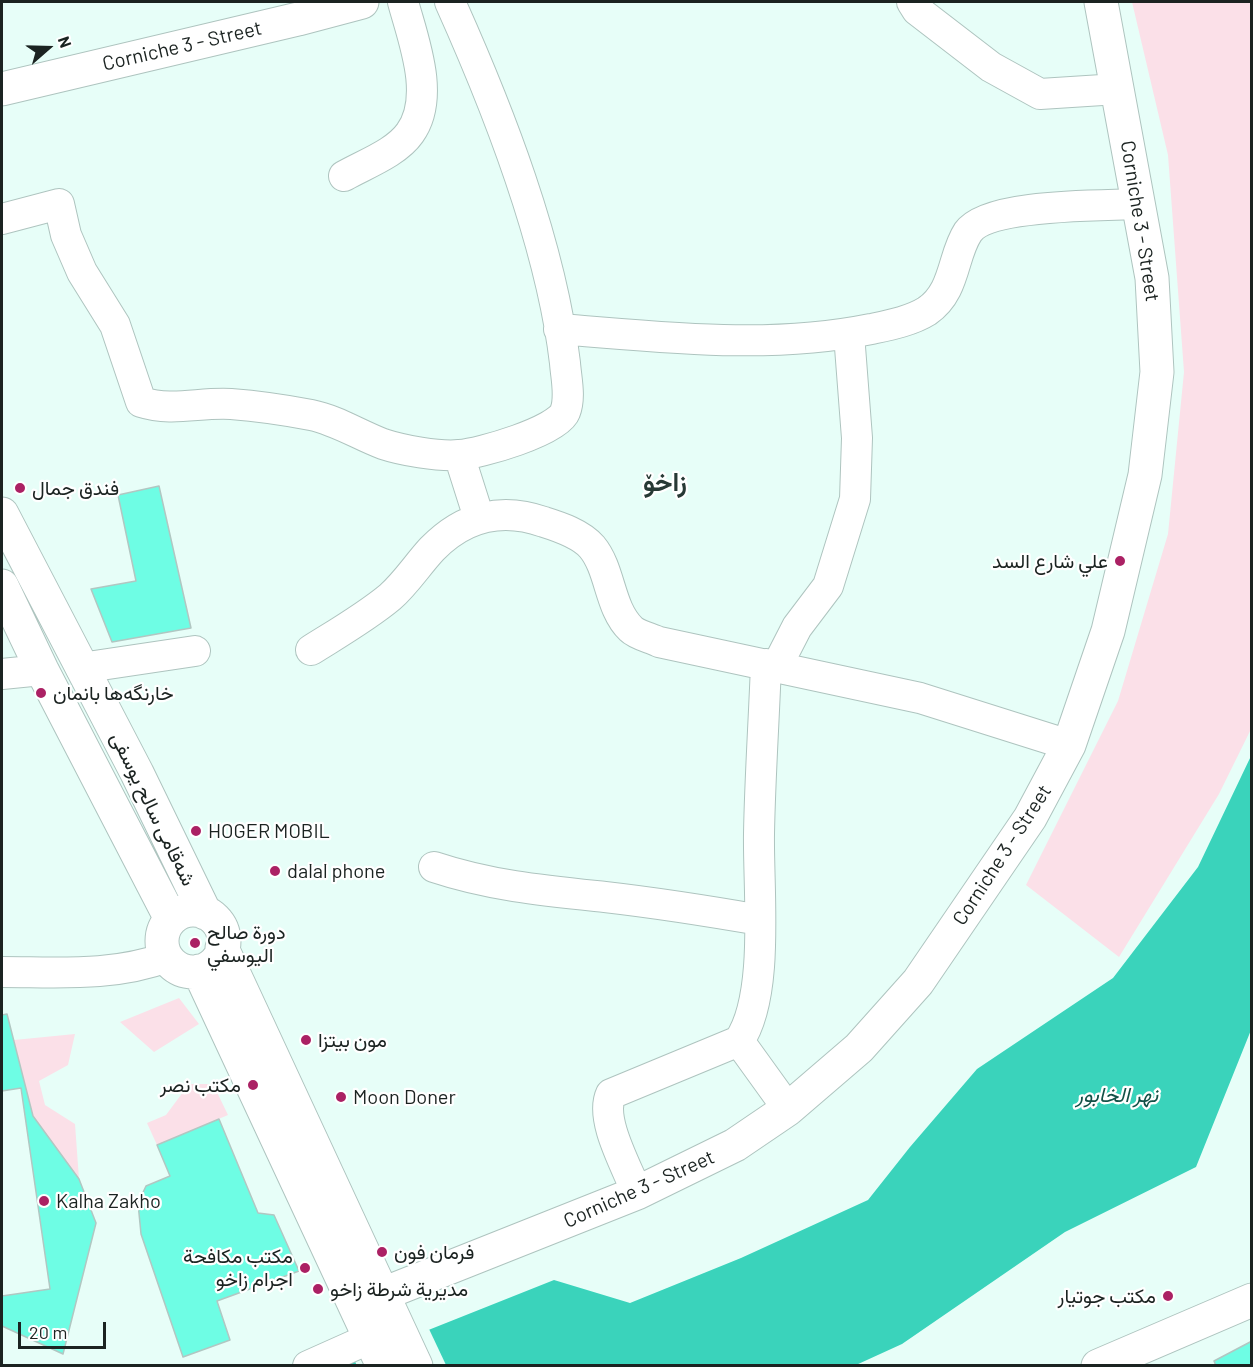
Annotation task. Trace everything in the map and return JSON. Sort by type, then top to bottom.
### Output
[{"type":"street","name":"Corniche 3 - Street","points":[[2,88],[298,20],[362,2]]},
{"type":"street","points":[[344,176],[390,150],[410,134],[418,118],[422,92],[417,55],[403,2]]},
{"type":"street","points":[[2,219],[59,204],[66,235],[81,272],[115,325],[141,402],[175,409],[229,404],[314,415],[384,444],[459,455],[509,442],[554,424],[565,413],[568,392],[560,328],[543,248],[493,105],[450,2]]},
{"type":"street","points":[[912,2],[917,10],[991,67],[1040,94],[1118,89]]},
{"type":"street","name":"Corniche 3 - Street","points":[[382,1294],[637,1193],[735,1145],[788,1109],[859,1048],[918,982],[1030,818],[1069,745],[1108,631],[1145,475],[1156,372],[1152,278],[1101,2]]},
{"type":"street","points":[[560,328],[721,341],[849,334],[898,323],[928,310],[948,288],[968,232],[978,223],[1007,211],[1139,204]]},
{"type":"street","points":[[637,1193],[608,1119],[606,1103],[610,1094],[739,1041],[748,1028],[760,954],[759,833],[771,665],[828,586],[855,499],[856,438],[849,334]]},
{"type":"street","points":[[459,455],[479,518]]},
{"type":"street","points":[[311,650],[392,596],[433,548],[455,529],[479,518],[508,513],[526,515],[582,538],[593,548],[609,579],[621,615],[632,630],[659,642],[920,698],[1069,745]]},
{"type":"street","name":"شەقامی سالح یوسفی","points":[[2,514],[137,773],[204,912]]},
{"type":"street","name":"شەقامی سالح یوسفی","points":[[2,586],[42,670],[171,919]]},
{"type":"street","points":[[81,668],[195,651]]},
{"type":"street","points":[[2,674],[42,670]]},
{"type":"street","points":[[434,867],[465,878],[518,889],[680,906],[760,920]]},
{"type":"street","points":[[222,948],[212,965],[200,970],[181,969],[167,957],[162,942],[166,925],[183,911],[204,912],[218,923],[222,931],[222,948],[382,1294],[386,1343]]},
{"type":"street","points":[[2,972],[106,972],[131,969],[167,957]]},
{"type":"street","points":[[200,970],[386,1343],[416,1365]]},
{"type":"street","points":[[739,1041],[788,1109]]},
{"type":"street","points":[[1098,1365],[1251,1300]]},
{"type":"street","points":[[308,1365],[386,1343]]},
{"type":"shaded area","points":[[1132,2],[1251,2],[1252,727],[1219,794],[1119,957],[1026,885],[1118,701],[1168,534],[1184,372],[1168,155]]},
{"type":"shaded area","points":[[179,998],[199,1024],[154,1052],[120,1022]]},
{"type":"shaded area","points":[[75,1034],[68,1065],[39,1081],[45,1105],[75,1124],[79,1179],[33,1116],[14,1040]]},
{"type":"shaded area","points":[[189,1084],[213,1084],[228,1115],[157,1145],[147,1123],[166,1115]]},
{"type":"water","name":"نهر الخابور","points":[[1251,756],[1251,1030],[1196,1167],[1065,1232],[902,1344],[856,1365],[338,1366],[554,1280],[630,1303],[741,1258],[868,1200],[977,1069],[1113,978],[1198,867]]},
{"type":"pier","points":[[429,1329],[446,1365],[357,1366],[354,1359]]},
{"type":"building","points":[[159,486],[191,628],[112,642],[91,589],[136,581],[118,495]]},
{"type":"building","name":"Kalha Zakho","points":[[7,1014],[33,1116],[79,1179],[96,1223],[63,1354],[2,1326],[2,1015]]},
{"type":"building","points":[[21,1088],[50,1289],[2,1296],[2,1091]]},
{"type":"building","points":[[219,1119],[258,1213],[274,1215],[299,1271],[217,1301],[230,1340],[183,1357],[141,1234],[138,1203],[146,1186],[170,1176],[157,1145]]},
{"type":"building","points":[[1252,1341],[1252,1366],[1216,1366],[1214,1361]]},
{"type":"place","name":"فندق جمال","points":[[20,488]]},
{"type":"place","name":"علي شارع السد","points":[[1120,561]]},
{"type":"place","name":"خارنگەها بانمان","points":[[41,693]]},
{"type":"place","name":"HOGER MOBIL","points":[[196,831]]},
{"type":"place","name":"dalal phone","points":[[275,871]]},
{"type":"place","name":"دورة صالح اليوسفي","points":[[195,943]]},
{"type":"place","name":"مون بيتزا","points":[[306,1040]]},
{"type":"place","name":"مكتب نصر","points":[[253,1085]]},
{"type":"place","name":"Moon Doner","points":[[341,1097]]},
{"type":"place","name":"Kalha Zakho","points":[[44,1201]]},
{"type":"place","name":"فرمان فون","points":[[382,1252]]},
{"type":"place","name":"مكتب مكافحة اجرام زاخو","points":[[305,1268]]},
{"type":"place","name":"مديرية شرطة زاخو","points":[[318,1289]]},
{"type":"place","name":"مکتب جوتیار","points":[[1168,1296]]},
{"type":"district","name":"زاخۆ","points":[[665,482]]}]
